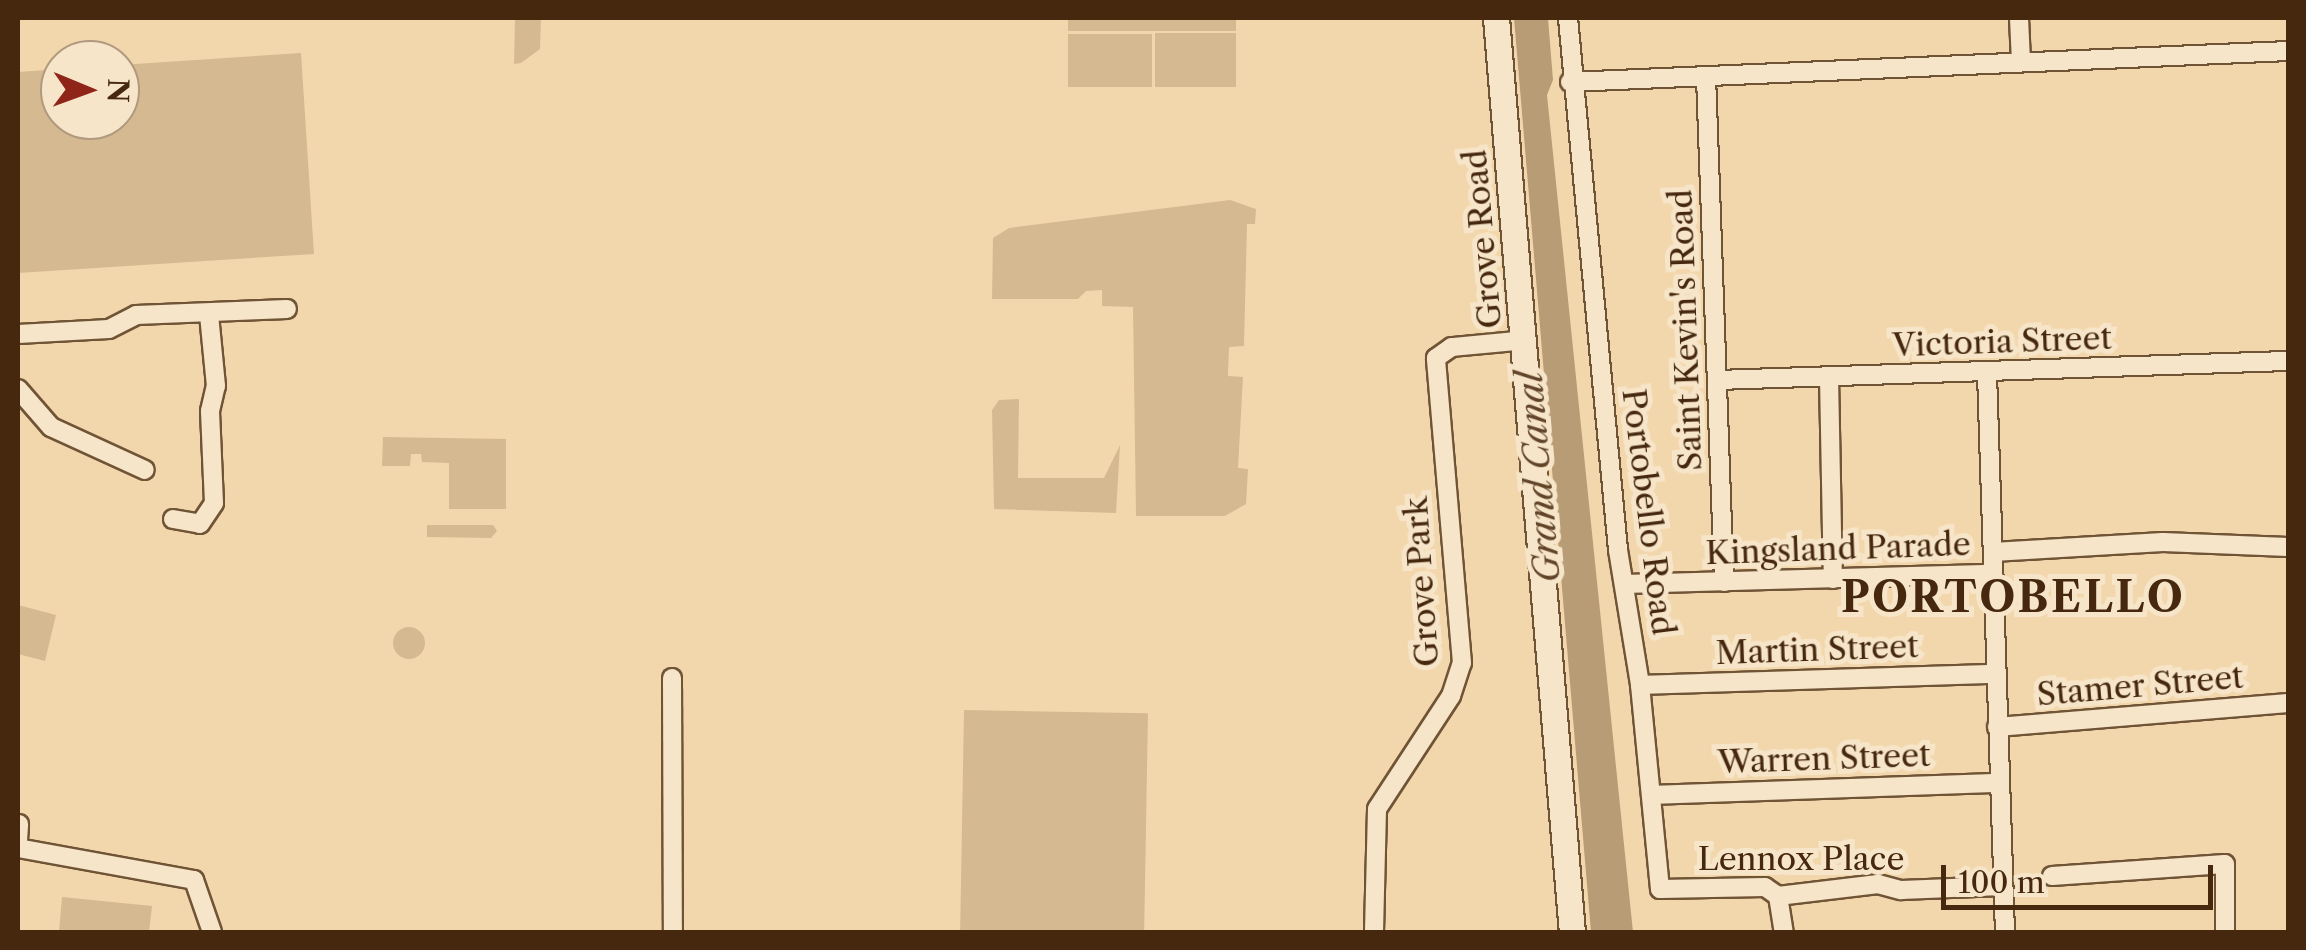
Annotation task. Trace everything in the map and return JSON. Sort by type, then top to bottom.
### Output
[{"type":"main road","name":"Grove Road","points":[[1496,18],[1526,340],[1572,932]]},
{"type":"street","name":"Portobello Road","points":[[1568,18],[1570,82],[1660,889]]},
{"type":"street","points":[[2019,18],[2022,62]]},
{"type":"street","points":[[1570,82],[2288,51]]},
{"type":"street","name":"Saint Kevin's Road","points":[[1706,76],[1724,582]]},
{"type":"street","points":[[18,334],[109,329],[136,315],[287,308]]},
{"type":"street","points":[[172,518],[200,524],[214,503],[210,411],[216,386],[209,314]]},
{"type":"street","name":"Grove Park","points":[[1374,932],[1377,809],[1451,696],[1462,663],[1436,358],[1452,347],[1526,340]]},
{"type":"street","name":"Victoria Street","points":[[1717,380],[2288,362]]},
{"type":"street","points":[[1987,374],[2005,932]]},
{"type":"street","points":[[1829,377],[1833,579]]},
{"type":"street","points":[[18,389],[51,427],[145,470]]},
{"type":"street","points":[[1993,552],[2163,542],[2288,547]]},
{"type":"street","name":"Kingsland Parade","points":[[1624,584],[1993,574]]},
{"type":"street","name":"Martin Street","points":[[1640,685],[1995,674]]},
{"type":"street","points":[[672,678],[673,932]]},
{"type":"street","name":"Stamer Street","points":[[1997,727],[2288,703]]},
{"type":"street","name":"Warren Street","points":[[1652,796],[1999,783]]},
{"type":"street","points":[[18,848],[194,880],[212,932]]},
{"type":"street","points":[[2052,876],[2226,864],[2225,932]]},
{"type":"street","name":"Lennox Place","points":[[1660,889],[1765,887],[1778,896],[1878,884],[1901,890],[2002,886]]},
{"type":"street","points":[[1778,896],[1784,932]]},
{"type":"shaded area","points":[[515,18],[541,18],[540,49],[514,64]]},
{"type":"shaded area","points":[[1068,18],[1236,18],[1236,31],[1068,31]]},
{"type":"shaded area","points":[[1514,18],[1548,18],[1553,80],[1547,95],[1633,932],[1591,932]]},
{"type":"shaded area","points":[[1155,33],[1236,33],[1236,87],[1155,87]]},
{"type":"shaded area","points":[[1068,34],[1152,34],[1152,87],[1068,87]]},
{"type":"shaded area","points":[[301,53],[314,254],[18,273],[18,72],[40,70],[40,140],[140,140],[140,64]]},
{"type":"shaded area","points":[[1230,200],[1256,209],[1255,224],[1247,224],[1244,346],[1229,347],[1228,376],[1243,377],[1238,468],[1248,469],[1246,504],[1225,516],[1136,516],[1133,307],[1102,306],[1102,290],[1086,291],[1078,299],[992,299],[993,238],[1009,228]]},
{"type":"shaded area","points":[[1019,399],[1018,478],[1104,478],[1120,445],[1116,513],[994,509],[992,410],[999,400]]},
{"type":"shaded area","points":[[383,437],[506,439],[506,509],[449,509],[449,463],[422,462],[421,454],[411,454],[410,466],[382,466]]},
{"type":"shaded area","points":[[427,525],[493,525],[497,531],[491,538],[427,537]]},
{"type":"shaded area","points":[[18,605],[56,615],[45,661],[18,654]]},
{"type":"shaded area","points":[[409,627],[420,632],[425,643],[420,654],[409,659],[398,654],[393,643],[398,632]]},
{"type":"shaded area","points":[[964,710],[1148,713],[1144,932],[960,932]]},
{"type":"shaded area","points":[[62,897],[152,906],[149,932],[59,932]]},
{"type":"district","name":"PORTOBELLO","points":[[2013,597]]},
{"type":"water label","name":"Grand Canal","points":[[1539,477]]}]
